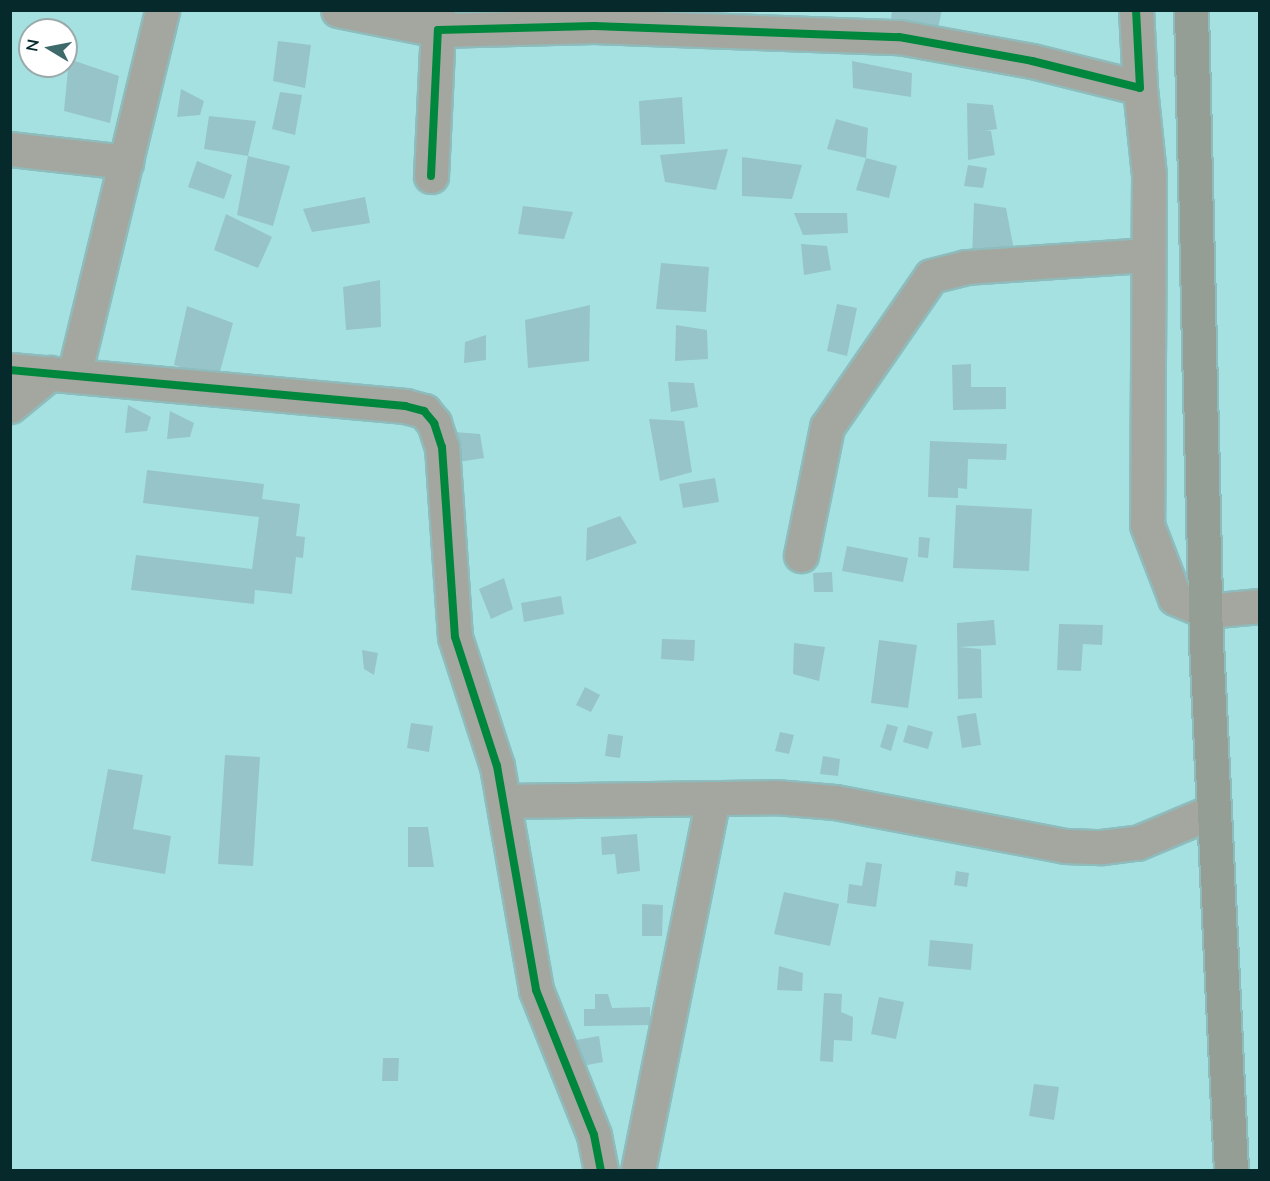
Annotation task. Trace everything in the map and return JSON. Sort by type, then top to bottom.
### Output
[{"type":"main road","points":[[1191,10],[1206,611],[1213,811],[1231,1170]]},
{"type":"street","points":[[10,406],[62,374],[126,162],[162,10]]},
{"type":"street","points":[[338,10],[438,20],[899,37],[1010,56],[1140,88]]},
{"type":"street","points":[[1136,10],[1140,88],[1149,175],[1147,525],[1172,594],[1206,611],[1260,606]]},
{"type":"street","points":[[432,176],[438,20]]},
{"type":"street","points":[[10,149],[126,162]]},
{"type":"street","points":[[801,555],[826,427],[931,276],[966,267],[1147,255]]},
{"type":"street","points":[[10,370],[405,406],[429,416],[442,447],[450,612],[505,801],[512,873],[536,990],[594,1135],[601,1170]]},
{"type":"street","points":[[505,801],[713,799],[835,802],[1065,846],[1137,843],[1213,811]]},
{"type":"street","points":[[638,1170],[713,799]]},
{"type":"building","points":[[892,10],[942,10],[938,28],[891,20]]},
{"type":"building","points":[[278,41],[311,45],[305,88],[273,81]]},
{"type":"building","points":[[852,61],[912,73],[911,97],[853,88]]},
{"type":"building","points":[[78,62],[119,76],[110,123],[64,111],[67,78],[78,78]]},
{"type":"building","points":[[181,89],[204,101],[200,115],[177,117]]},
{"type":"building","points":[[280,92],[302,95],[295,135],[272,129]]},
{"type":"building","points":[[682,97],[685,144],[641,145],[639,101]]},
{"type":"building","points":[[967,103],[993,105],[997,129],[985,131],[991,131],[995,155],[968,160]]},
{"type":"building","points":[[209,116],[256,121],[248,156],[204,149]]},
{"type":"building","points":[[836,119],[868,128],[866,158],[827,149]]},
{"type":"building","points":[[728,149],[716,190],[665,182],[660,155]]},
{"type":"building","points":[[248,156],[290,166],[273,226],[237,215]]},
{"type":"building","points":[[742,157],[802,165],[792,199],[742,196]]},
{"type":"building","points":[[866,158],[897,166],[889,198],[856,190]]},
{"type":"building","points":[[197,161],[232,175],[224,199],[188,187]]},
{"type":"building","points":[[968,165],[987,168],[983,188],[964,186]]},
{"type":"building","points":[[365,197],[370,223],[312,232],[303,209]]},
{"type":"building","points":[[974,203],[1006,208],[1014,250],[972,259]]},
{"type":"building","points":[[523,206],[573,212],[564,239],[518,234]]},
{"type":"building","points":[[794,213],[847,213],[848,233],[803,235]]},
{"type":"building","points":[[226,214],[272,237],[258,268],[214,250]]},
{"type":"building","points":[[801,244],[827,246],[831,270],[804,275]]},
{"type":"building","points":[[661,263],[709,267],[706,312],[656,309]]},
{"type":"building","points":[[380,280],[381,327],[346,330],[343,287]]},
{"type":"building","points":[[837,304],[857,308],[847,356],[827,351]]},
{"type":"building","points":[[590,305],[589,361],[528,368],[525,320]]},
{"type":"building","points":[[187,306],[233,323],[218,379],[174,365]]},
{"type":"building","points":[[676,325],[707,330],[708,359],[675,361]]},
{"type":"building","points":[[486,335],[486,360],[464,363],[465,342]]},
{"type":"building","points":[[971,364],[971,387],[1006,387],[1006,409],[953,410],[952,365]]},
{"type":"building","points":[[668,382],[694,383],[698,407],[671,412]]},
{"type":"building","points":[[128,405],[151,417],[147,431],[125,433]]},
{"type":"building","points":[[170,411],[194,423],[190,437],[167,439]]},
{"type":"building","points":[[649,419],[684,421],[692,472],[660,481]]},
{"type":"building","points":[[454,432],[480,434],[484,458],[458,462]]},
{"type":"building","points":[[930,441],[1007,444],[1006,460],[968,459],[967,489],[958,488],[958,498],[928,497]]},
{"type":"building","points":[[147,470],[264,484],[262,499],[300,504],[296,536],[305,537],[303,558],[296,557],[292,594],[255,590],[254,604],[131,590],[136,555],[252,569],[259,517],[143,503]]},
{"type":"building","points":[[715,478],[719,502],[683,508],[679,484]]},
{"type":"building","points":[[956,505],[1032,509],[1029,571],[953,568]]},
{"type":"building","points":[[620,516],[637,543],[586,561],[587,528]]},
{"type":"building","points":[[919,537],[930,538],[928,558],[918,557]]},
{"type":"building","points":[[847,546],[908,558],[903,582],[842,571]]},
{"type":"building","points":[[832,572],[833,592],[814,592],[813,573]]},
{"type":"building","points":[[504,578],[513,609],[491,619],[479,589]]},
{"type":"building","points":[[561,596],[564,614],[524,622],[521,603]]},
{"type":"building","points":[[994,620],[996,645],[959,647],[981,649],[982,698],[958,699],[957,623]]},
{"type":"building","points":[[1059,624],[1103,625],[1102,645],[1083,644],[1081,671],[1057,670]]},
{"type":"building","points":[[662,639],[695,640],[694,661],[661,659]]},
{"type":"building","points":[[879,640],[917,645],[908,708],[871,703]]},
{"type":"building","points":[[794,643],[825,647],[819,681],[793,674]]},
{"type":"building","points":[[362,650],[378,653],[374,675],[364,669]]},
{"type":"building","points":[[585,687],[600,695],[591,712],[576,705]]},
{"type":"building","points":[[976,713],[981,745],[962,748],[957,716]]},
{"type":"building","points":[[411,723],[433,726],[429,752],[407,748]]},
{"type":"building","points":[[887,724],[898,727],[891,751],[880,747]]},
{"type":"building","points":[[908,725],[933,732],[928,749],[903,742]]},
{"type":"building","points":[[780,732],[794,735],[789,754],[775,751]]},
{"type":"building","points":[[608,734],[623,736],[620,758],[605,756]]},
{"type":"building","points":[[225,755],[260,757],[253,866],[218,864]]},
{"type":"building","points":[[823,756],[840,759],[838,776],[820,774]]},
{"type":"building","points":[[108,769],[143,775],[133,829],[171,836],[165,874],[91,861]]},
{"type":"building","points":[[408,827],[428,827],[434,867],[408,867]]},
{"type":"building","points":[[637,834],[640,871],[617,874],[615,854],[602,855],[601,837]]},
{"type":"building","points":[[866,862],[882,864],[876,907],[847,903],[849,884],[862,886]]},
{"type":"building","points":[[956,871],[969,873],[967,887],[954,885]]},
{"type":"building","points":[[784,892],[839,904],[830,946],[774,934]]},
{"type":"building","points":[[642,904],[663,905],[662,936],[642,936]]},
{"type":"building","points":[[930,940],[973,944],[971,970],[928,966]]},
{"type":"building","points":[[779,966],[803,973],[802,991],[777,990]]},
{"type":"building","points":[[824,993],[842,994],[841,1012],[853,1017],[852,1041],[834,1040],[833,1062],[820,1061]]},
{"type":"building","points":[[595,994],[608,994],[612,1008],[650,1007],[650,1025],[584,1026],[584,1009],[595,1009]]},
{"type":"building","points":[[879,997],[904,1002],[896,1039],[871,1034]]},
{"type":"building","points":[[599,1036],[603,1062],[582,1066],[576,1040]]},
{"type":"building","points":[[383,1058],[399,1058],[398,1081],[382,1081]]},
{"type":"building","points":[[1034,1084],[1059,1087],[1054,1120],[1029,1116]]},
{"type":"cycle path","points":[[431,176],[438,30],[594,26],[899,37],[1032,61],[1140,88],[1136,10]]},
{"type":"cycle path","points":[[10,370],[405,406],[424,411],[434,423],[442,447],[455,637],[497,766],[536,990],[594,1135],[601,1170]]}]
